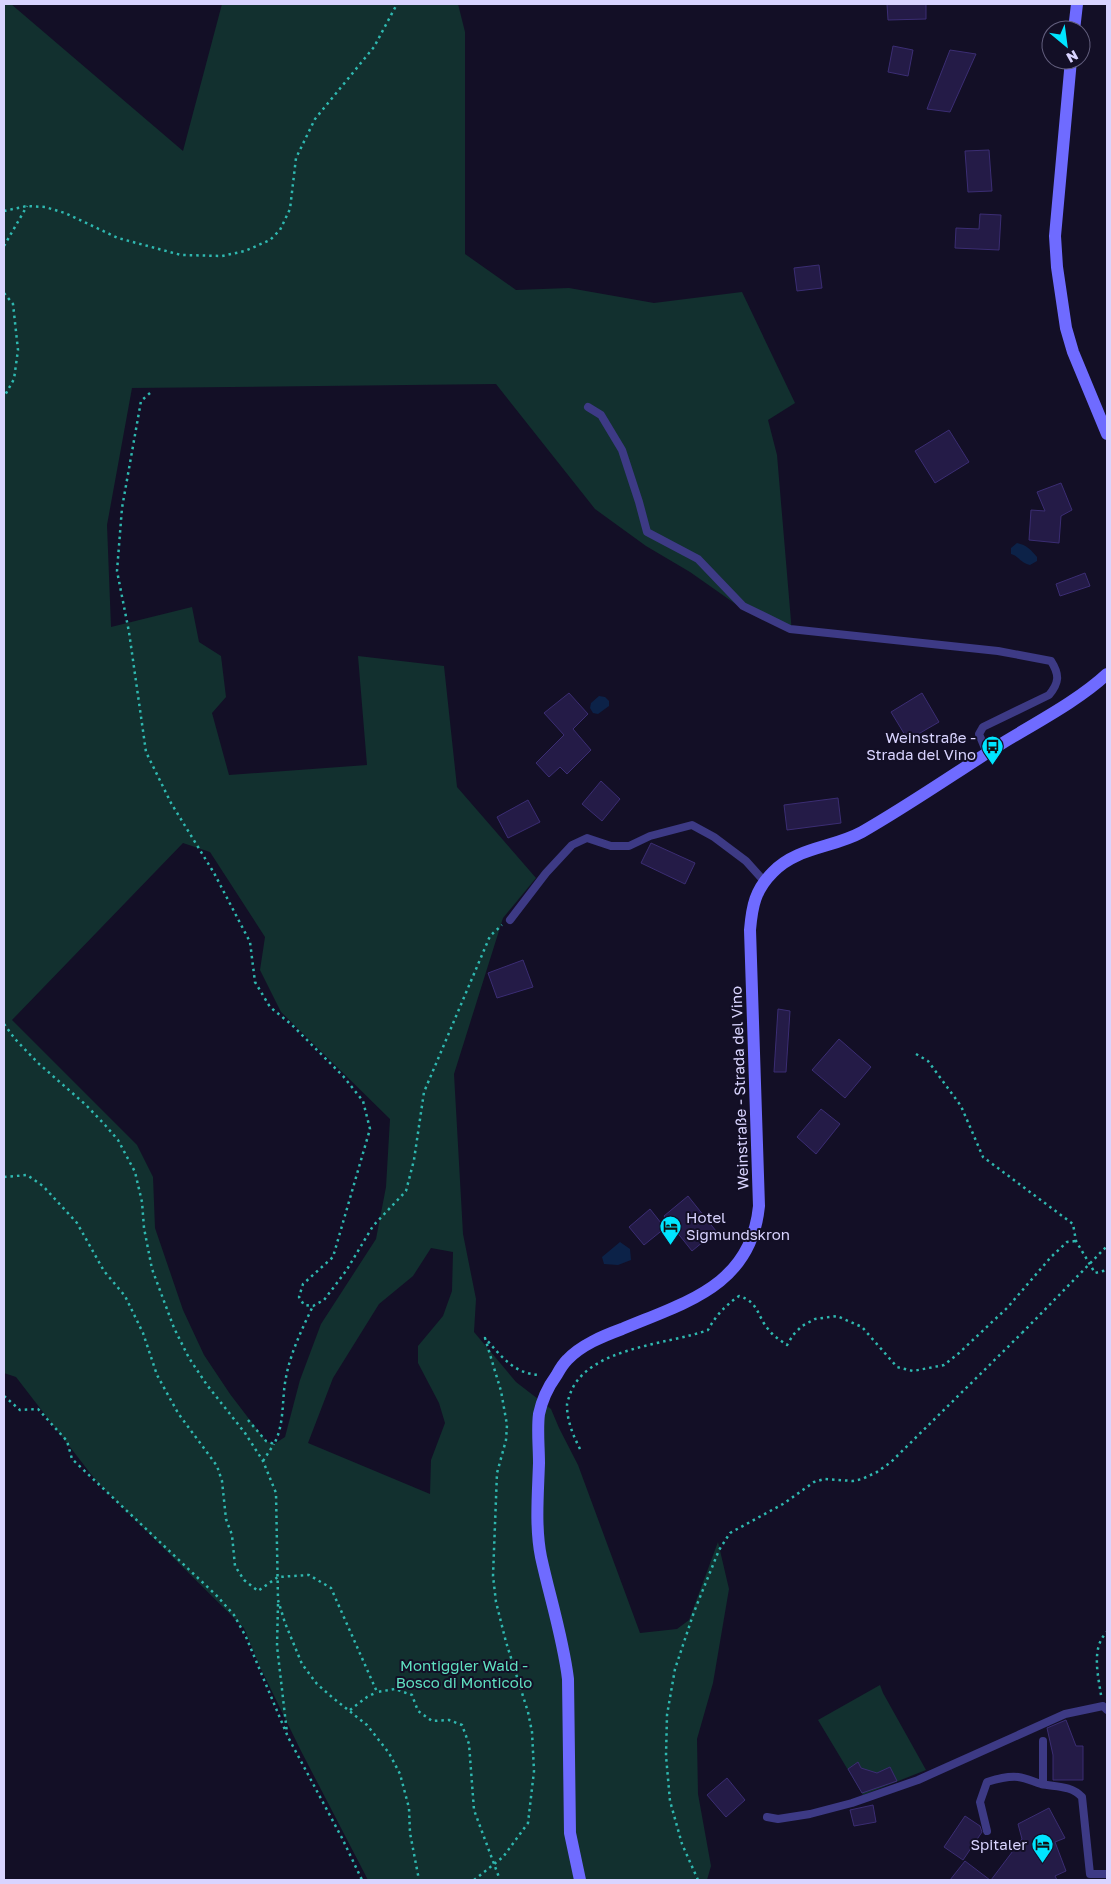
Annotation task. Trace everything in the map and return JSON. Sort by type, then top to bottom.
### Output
[{"type":"main road","points":[[1075,20],[1076,4]]},
{"type":"main road","points":[[1070,70],[1055,236],[1057,267],[1066,328],[1073,352],[1107,434]]},
{"type":"main road","name":"Weinstraße - Strada del Vino","points":[[580,1880],[570,1833],[568,1679],[566,1661],[541,1556],[538,1528],[539,1414],[548,1388],[566,1360],[600,1338],[678,1306],[715,1286],[731,1273],[751,1242],[758,1224],[759,1206],[750,930],[755,897],[764,882],[787,860],[809,850],[860,833],[1090,688],[1107,674]]},
{"type":"lane","points":[[588,407],[601,416],[622,450],[647,532],[698,559],[743,606],[790,629],[998,651],[1051,661],[1057,671],[1056,686],[1049,695],[983,727],[978,734],[987,753]]},
{"type":"lane","points":[[510,920],[546,873],[572,845],[587,838],[611,846],[628,846],[650,836],[692,825],[714,837],[746,861],[764,882]]},
{"type":"lane","points":[[767,1817],[778,1819],[810,1814],[852,1803],[918,1780],[1065,1714],[1105,1708]]},
{"type":"lane","points":[[1043,1741],[1044,1784]]},
{"type":"lane","points":[[987,1832],[980,1802],[987,1782],[1001,1778],[1019,1777],[1044,1784],[1063,1786],[1077,1792],[1082,1797],[1090,1874],[1107,1874]]},
{"type":"path","points":[[4,211],[27,206],[45,207],[65,213],[118,238],[181,255],[222,256],[245,251],[270,240],[280,230],[290,208],[296,158],[315,119],[374,47],[397,4]]},
{"type":"path","points":[[4,246],[27,206]]},
{"type":"path","points":[[4,293],[13,304],[18,350],[14,379],[4,397]]},
{"type":"path","points":[[150,394],[141,401],[134,438],[122,508],[118,571],[129,632],[146,752],[171,803],[214,873],[250,942],[255,982],[270,1007],[292,1025],[336,1069],[363,1101],[370,1129],[333,1257],[303,1284],[299,1297],[304,1305],[313,1306],[324,1300],[346,1271],[373,1226],[406,1191],[414,1160],[424,1092],[490,936],[497,928],[510,920]]},
{"type":"path","points":[[4,1024],[38,1062],[86,1105],[118,1140],[135,1172],[142,1202],[144,1228],[152,1270],[174,1328],[189,1358],[207,1385],[245,1433],[263,1461],[276,1493],[277,1646],[288,1737]]},
{"type":"path","points":[[916,1054],[928,1061],[960,1106],[983,1157],[1073,1224],[1076,1241],[1095,1274],[1107,1270]]},
{"type":"path","points":[[4,1177],[27,1175],[43,1186],[77,1223],[104,1271],[125,1296],[142,1333],[158,1376],[178,1413],[217,1466],[222,1481],[226,1519],[232,1535],[235,1566],[244,1580],[258,1591],[278,1577],[309,1575],[331,1588],[378,1692]]},
{"type":"path","points":[[580,1449],[571,1431],[566,1404],[573,1385],[587,1371],[627,1351],[708,1330],[715,1317],[725,1306],[739,1296],[748,1299],[758,1311],[766,1328],[787,1345],[792,1335],[802,1326],[815,1319],[836,1316],[862,1327],[897,1367],[914,1371],[944,1365],[959,1353],[1022,1293],[1056,1252],[1067,1242],[1076,1241]]},
{"type":"path","points":[[698,1880],[682,1844],[670,1801],[666,1756],[667,1715],[675,1669],[694,1612],[719,1550],[730,1533],[783,1504],[814,1482],[824,1479],[853,1482],[877,1472],[891,1462],[1107,1246]]},
{"type":"path","points":[[263,1461],[279,1435],[285,1382],[295,1344],[313,1306]]},
{"type":"path","points":[[474,1880],[503,1857],[528,1823],[534,1771],[532,1732],[528,1712],[506,1642],[496,1602],[493,1576],[497,1473],[506,1440],[507,1425],[501,1391],[485,1338],[505,1361],[515,1369],[532,1375],[556,1376]]},
{"type":"path","points":[[4,1396],[20,1410],[38,1409],[67,1441],[72,1459],[217,1596],[234,1615],[246,1637],[288,1737],[342,1838],[362,1880]]},
{"type":"path","points":[[248,1420],[266,1441],[274,1444]]},
{"type":"path","points":[[278,1600],[285,1623],[302,1664],[317,1684],[367,1725],[389,1753],[400,1774],[409,1808],[410,1833],[419,1880]]},
{"type":"path","points":[[1105,1708],[1098,1648],[1101,1638],[1107,1632]]},
{"type":"path","points":[[350,1710],[367,1697],[378,1692],[395,1689],[412,1695],[418,1711],[432,1721],[449,1720],[462,1725],[469,1744],[474,1810],[500,1880]]},
{"type":"green space","name":"Montiggler Wald - Bosco di Monticolo","points":[[4,4],[11,4],[183,151],[222,4],[458,4],[465,32],[465,254],[516,290],[569,288],[654,303],[742,292],[795,403],[768,420],[777,455],[792,633],[737,605],[690,572],[646,546],[595,509],[496,384],[132,388],[107,525],[111,627],[192,607],[199,642],[221,656],[226,697],[212,713],[229,775],[367,765],[358,656],[444,666],[457,787],[536,878],[503,918],[454,1074],[463,1234],[476,1299],[474,1332],[516,1382],[551,1409],[578,1465],[640,1633],[677,1629],[689,1620],[718,1542],[729,1589],[713,1683],[697,1739],[698,1794],[711,1866],[707,1880],[368,1880],[300,1749],[260,1667],[244,1628],[97,1482],[16,1377],[4,1373]],"holes":[[[183,843],[210,852],[265,937],[260,970],[281,1012],[390,1119],[386,1187],[376,1239],[321,1324],[300,1380],[285,1437],[274,1444],[266,1441],[230,1394],[204,1355],[183,1310],[155,1228],[153,1177],[137,1145],[12,1020]],[[431,1248],[453,1252],[452,1291],[443,1316],[418,1346],[418,1363],[439,1403],[445,1423],[431,1460],[430,1494],[308,1443],[333,1378],[379,1304],[413,1276]]]},
{"type":"green space","points":[[880,1685],[926,1770],[863,1795],[818,1720]]},
{"type":"water","points":[[1017,543],[1031,550],[1037,557],[1037,561],[1030,565],[1011,554],[1011,548]]},
{"type":"water","points":[[599,696],[605,697],[609,701],[609,706],[598,714],[593,713],[590,708],[591,703]]},
{"type":"water","points":[[620,1242],[630,1249],[631,1260],[618,1265],[604,1264],[602,1257]]},
{"type":"building","points":[[887,4],[926,4],[926,19],[888,20]]},
{"type":"building","points":[[893,46],[913,50],[908,76],[888,72]]},
{"type":"building","points":[[950,50],[976,54],[950,112],[927,109]]},
{"type":"building","points":[[989,150],[992,191],[968,192],[965,151]]},
{"type":"building","points":[[980,214],[1001,215],[999,250],[955,248],[956,228],[979,229]]},
{"type":"building","points":[[819,265],[822,288],[797,291],[794,268]]},
{"type":"building","points":[[949,430],[969,462],[935,483],[915,451]]},
{"type":"building","points":[[1061,483],[1072,510],[1061,516],[1059,543],[1029,540],[1031,510],[1045,511],[1037,492]]},
{"type":"building","points":[[1085,573],[1090,586],[1060,596],[1056,584]]},
{"type":"building","points":[[569,693],[588,714],[573,729],[591,750],[567,774],[560,767],[549,777],[536,763],[564,735],[544,713]]},
{"type":"building","points":[[922,693],[939,722],[908,740],[891,712]]},
{"type":"building","points":[[601,781],[620,799],[602,821],[582,804]]},
{"type":"building","points":[[838,798],[841,823],[787,830],[784,805]]},
{"type":"building","points":[[528,800],[540,822],[508,838],[497,817]]},
{"type":"building","points":[[651,843],[695,863],[685,884],[641,863]]},
{"type":"building","points":[[523,960],[533,987],[497,998],[488,973]]},
{"type":"building","points":[[778,1009],[790,1011],[786,1072],[774,1072]]},
{"type":"building","points":[[839,1039],[871,1067],[845,1098],[812,1070]]},
{"type":"building","points":[[821,1109],[840,1124],[816,1154],[797,1137]]},
{"type":"building","points":[[688,1196],[716,1231],[692,1251],[664,1216]]},
{"type":"building","points":[[650,1209],[665,1228],[644,1245],[629,1227]]},
{"type":"building","points":[[1066,1720],[1076,1746],[1083,1746],[1083,1780],[1053,1780],[1053,1755],[1047,1728]]},
{"type":"building","points":[[858,1762],[861,1768],[877,1773],[890,1767],[897,1781],[862,1793],[848,1769]]},
{"type":"building","points":[[727,1778],[745,1800],[726,1817],[707,1795]]},
{"type":"building","points":[[873,1805],[876,1822],[854,1826],[850,1810]]},
{"type":"building","points":[[1049,1808],[1065,1838],[1055,1842],[1066,1871],[1055,1876],[1057,1880],[991,1880],[1022,1839],[1018,1824]]},
{"type":"building","points":[[965,1816],[980,1826],[982,1832],[963,1860],[944,1847]]},
{"type":"building","points":[[965,1861],[990,1880],[950,1880]]},
{"type":"place","name":"Weinstraße - Strada del Vino","points":[[992,765]]},
{"type":"place","name":"Hotel Sigmundskron","points":[[670,1245]]},
{"type":"place","name":"Spitaler","points":[[1043,1863]]}]
